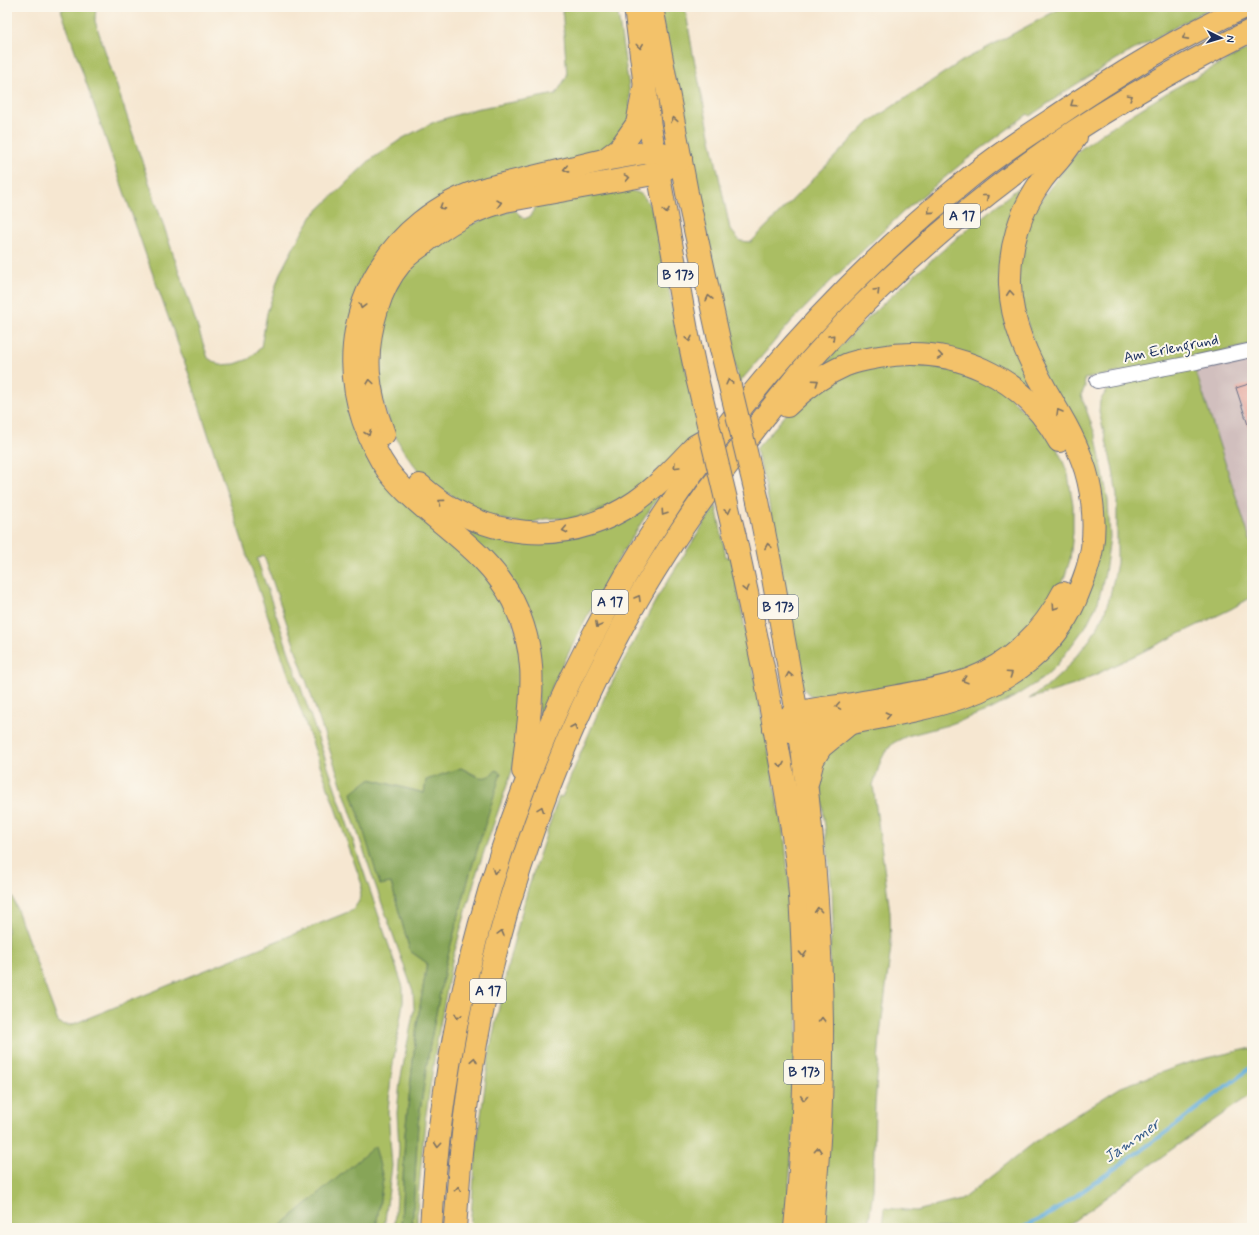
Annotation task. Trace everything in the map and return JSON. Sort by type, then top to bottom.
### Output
[{"type":"main road","name":"B 173","points":[[635,7],[655,151],[687,331],[766,681],[798,872],[804,971],[804,1091],[795,1228]]},
{"type":"main road","name":"B 173","points":[[652,7],[702,264],[767,545],[798,723],[807,787],[819,924],[822,998],[820,1123],[812,1228]]},
{"type":"main road","name":"A 17","points":[[431,1228],[441,1120],[452,1045],[476,936],[506,838],[537,754],[566,688],[592,635],[622,580],[650,534],[681,488],[728,425],[791,347],[878,258],[971,176],[1015,144],[1118,75],[1186,36],[1245,7]]},
{"type":"main road","name":"A 17","points":[[455,1228],[462,1142],[470,1078],[494,960],[508,909],[540,809],[586,700],[637,600],[668,550],[702,499],[761,420],[811,360],[881,287],[931,241],[1029,162],[1084,124],[1160,79],[1252,30]]},
{"type":"main road","points":[[604,160],[620,148],[637,124],[645,84]]},
{"type":"main road","points":[[798,723],[850,723],[941,705],[976,692],[1001,680],[1029,662],[1054,637],[1071,609],[1085,577],[1092,548],[1093,518],[1090,487],[1083,461],[1070,433],[1022,345],[1012,310],[1010,262],[1018,228],[1030,199],[1042,180],[1060,159],[1084,124]]},
{"type":"main road","points":[[521,794],[533,688],[530,650],[521,618],[502,582],[467,545],[404,489],[387,470],[377,453],[359,409],[355,386],[355,341],[364,299],[373,278],[388,254],[406,234],[426,217],[444,205],[468,193],[604,160],[655,151],[681,159]]},
{"type":"main road","points":[[681,159],[659,173],[624,178],[505,201],[468,214],[441,229],[401,262],[390,279],[381,298],[370,335],[368,356],[373,400],[385,436],[396,456],[411,477],[430,493],[447,506],[467,517],[483,523],[502,528],[537,532],[554,532],[586,526],[612,515],[650,491],[695,446],[728,425]]},
{"type":"main road","points":[[761,420],[782,410],[802,391],[819,379],[848,364],[902,353],[953,358],[969,363],[998,377],[1021,393],[1043,416],[1067,456],[1072,472],[1078,504],[1078,547],[1069,581],[1058,603],[1042,626],[1008,658],[994,667],[969,679],[798,723],[774,727]]},
{"type":"main road","points":[[807,787],[813,760],[821,748],[850,723]]},
{"type":"street","name":"Am Erlengrund","points":[[1097,380],[1197,362],[1252,350]]},
{"type":"shaded area","points":[[1252,354],[1252,546],[1194,366]]},
{"type":"green space","points":[[69,7],[96,7],[95,21],[208,358],[219,365],[235,364],[249,359],[261,347],[267,313],[280,273],[296,243],[312,216],[370,160],[403,138],[434,122],[475,109],[556,94],[567,76],[562,7],[617,7],[630,94],[630,118],[611,147],[401,232],[363,435],[498,586],[525,653],[514,765],[477,872],[452,961],[436,1047],[425,1121],[417,1210],[417,1228],[412,1228],[418,1124],[430,1044],[446,963],[470,873],[500,773],[485,778],[479,777],[461,768],[424,793],[370,779],[380,884],[391,883],[410,951],[427,963],[417,1025],[405,1134],[401,1228],[394,1228],[399,1148],[397,1113],[400,1082],[414,1009],[413,991],[375,884],[264,556],[257,559],[403,987],[403,1002],[391,1077],[388,1112],[392,1166],[384,1228],[376,1228],[383,1179],[375,1147],[278,1228],[7,1228],[7,882],[58,1022],[65,1025],[71,1025],[353,910],[359,901],[362,885],[249,562],[191,380],[61,10]]},
{"type":"green space","points":[[659,7],[685,7],[693,54],[730,229],[740,241],[751,242],[869,122],[962,61],[1063,7],[1212,7],[1117,59],[1072,87],[1030,116],[1028,114],[966,160],[903,212],[831,281],[791,322],[739,383]]},
{"type":"green space","points":[[1252,47],[1252,342],[1246,346],[1192,359],[1084,379],[1085,387],[1081,395],[1096,437],[1108,500],[1110,537],[1105,573],[1098,602],[1086,626],[1057,665],[1042,679],[1014,697],[990,710],[948,725],[907,736],[893,743],[882,757],[873,785],[890,912],[891,947],[880,1035],[875,1106],[873,1190],[868,1228],[819,1228],[830,945],[833,922],[832,889],[820,782],[820,767],[838,736],[1032,668],[1100,520],[1044,376],[1015,284],[1030,214],[1078,151],[1105,131],[1173,89]]},
{"type":"green space","points":[[1036,174],[1005,263],[1049,406],[972,357],[818,371],[860,326],[928,263]]},
{"type":"green space","points":[[620,190],[637,192],[646,199],[652,210],[699,431],[631,498],[562,525],[561,518],[544,519],[527,524],[490,517],[436,487],[418,470],[403,450],[392,430],[380,394],[377,328],[406,267],[435,246],[468,226],[490,217],[515,210],[524,219],[531,216],[536,205]]},
{"type":"green space","points":[[913,358],[997,384],[1054,442],[1068,474],[1073,505],[1073,532],[1070,560],[1064,579],[1054,600],[1018,641],[976,668],[943,677],[856,693],[815,698],[806,692],[800,684],[798,674],[799,663],[764,479],[756,449],[790,410],[831,377]]},
{"type":"green space","points":[[1194,366],[1252,546],[1252,597],[1231,609],[1074,685],[1029,699],[1049,685],[1063,672],[1091,638],[1103,617],[1110,596],[1117,563],[1117,495],[1112,465],[1099,412],[1100,401],[1112,382]]},
{"type":"green space","points":[[662,491],[610,574],[578,634],[539,714],[536,647],[436,506],[511,536]]},
{"type":"green space","points":[[716,505],[726,557],[731,556],[785,842],[797,961],[798,1061],[786,1228],[470,1228],[476,1152],[490,1049],[510,956],[529,885],[559,796],[562,797],[605,696],[658,596]]},
{"type":"green space","points":[[461,768],[479,777],[487,777],[496,770],[501,773],[470,873],[446,963],[430,1044],[418,1124],[412,1228],[401,1228],[405,1134],[417,1025],[427,963],[410,951],[391,883],[380,885],[352,793],[370,779],[424,793],[426,780]]},
{"type":"green space","points":[[1252,1048],[1252,1094],[1175,1147],[1064,1228],[882,1228],[884,1208],[916,1211],[961,1200],[1044,1135],[1121,1087],[1190,1062]]},
{"type":"green space","points":[[375,1146],[383,1179],[376,1228],[278,1228]]},
{"type":"building","points":[[1252,383],[1252,431],[1250,431],[1236,388]]},
{"type":"waterway","name":"Jammer","points":[[1022,1228],[1050,1214],[1161,1136],[1252,1067]]}]
